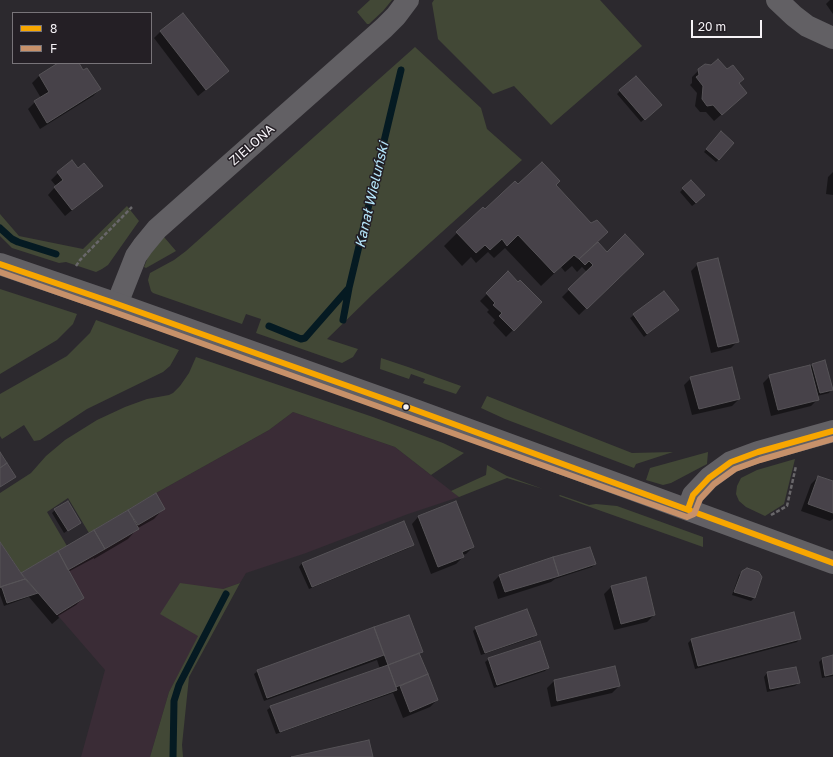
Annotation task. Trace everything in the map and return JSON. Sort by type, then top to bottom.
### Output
[{"type":"street","name":"ZIELONA","points":[[117,304],[136,256],[157,229],[384,28],[396,16],[408,0]]},
{"type":"street","points":[[777,0],[794,16],[808,26],[833,38]]},
{"type":"street","points":[[0,264],[117,304],[833,562]]},
{"type":"street","points":[[688,509],[693,495],[709,478],[731,462],[758,452],[833,431]]},
{"type":"path","points":[[74,271],[77,263],[132,207]]},
{"type":"path","points":[[768,517],[787,506],[797,462]]},
{"type":"shaded area","points":[[293,412],[395,447],[459,497],[408,514],[306,553],[246,573],[240,583],[223,589],[169,692],[150,757],[81,757],[105,670],[21,573],[156,493],[269,430]]},
{"type":"green space","points":[[370,0],[392,0],[383,11],[369,24],[367,24],[357,12]]},
{"type":"green space","points":[[434,0],[600,0],[642,46],[551,125],[514,86],[493,94],[438,39],[432,3]]},
{"type":"green space","points":[[415,47],[481,108],[487,129],[522,160],[372,295],[327,339],[358,349],[353,357],[342,363],[256,333],[261,319],[246,314],[242,324],[151,291],[148,280],[150,273],[174,260],[186,251]]},
{"type":"green space","points":[[127,206],[139,221],[108,265],[96,272],[66,262],[59,263],[12,248],[0,236],[0,214],[19,236],[83,249]]},
{"type":"green space","points":[[164,237],[176,251],[146,268],[144,267],[148,257]]},
{"type":"green space","points":[[0,289],[77,314],[73,324],[57,340],[0,374]]},
{"type":"green space","points":[[96,320],[179,350],[170,366],[163,372],[87,409],[40,440],[34,441],[24,425],[2,439],[0,436],[0,394],[67,356],[90,333]]},
{"type":"green space","points":[[196,357],[373,417],[443,443],[464,453],[431,475],[395,447],[293,412],[269,430],[156,493],[89,533],[68,498],[47,512],[67,546],[21,573],[0,542],[0,493],[31,473],[46,456],[65,440],[97,420],[147,399],[173,393],[189,373]]},
{"type":"green space","points":[[381,358],[461,386],[456,394],[423,383],[425,379],[411,374],[409,379],[380,369]]},
{"type":"green space","points":[[487,396],[632,453],[673,452],[636,464],[634,468],[505,419],[481,408]]},
{"type":"green space","points":[[708,452],[707,464],[671,483],[663,485],[646,480],[650,468]]},
{"type":"green space","points":[[795,459],[784,504],[765,516],[746,507],[739,501],[736,494],[737,486],[741,478],[757,470]]},
{"type":"green space","points":[[487,465],[507,476],[543,489],[507,478],[459,497],[451,491],[486,475]]},
{"type":"green space","points":[[560,495],[589,505],[596,504],[617,506],[703,537],[703,547],[559,496]]},
{"type":"green space","points":[[180,583],[223,589],[240,583],[189,677],[182,745],[183,757],[150,757],[169,692],[198,636],[160,614]]},
{"type":"building","points":[[183,13],[229,71],[206,90],[160,31]]},
{"type":"building","points":[[718,59],[727,69],[733,65],[744,79],[739,83],[747,93],[722,115],[713,105],[707,106],[702,99],[703,86],[696,77],[699,75],[698,69],[705,64],[711,65]]},
{"type":"building","points":[[56,64],[80,64],[83,70],[87,68],[101,89],[47,123],[34,101],[49,92],[39,75]]},
{"type":"building","points":[[636,76],[662,105],[645,120],[619,90]]},
{"type":"building","points":[[721,131],[734,143],[719,160],[706,149]]},
{"type":"building","points":[[72,160],[78,168],[84,163],[103,186],[72,210],[54,187],[63,180],[57,172]]},
{"type":"building","points":[[542,162],[560,181],[556,185],[591,223],[597,220],[608,232],[579,259],[574,255],[554,273],[518,235],[507,246],[502,239],[490,250],[485,245],[476,253],[456,232],[483,207],[485,209],[515,181],[518,184]]},
{"type":"building","points":[[691,180],[705,195],[696,203],[682,188]]},
{"type":"building","points":[[625,234],[644,254],[587,309],[568,289],[593,265],[589,261],[585,265],[579,259],[598,242],[607,252]]},
{"type":"building","points":[[718,258],[739,342],[718,347],[697,263]]},
{"type":"building","points":[[508,271],[518,282],[520,280],[542,302],[514,331],[499,316],[502,313],[493,305],[495,303],[486,293]]},
{"type":"building","points":[[664,291],[679,310],[647,334],[633,314]]},
{"type":"building","points":[[825,360],[833,390],[820,393],[812,364]]},
{"type":"building","points":[[810,365],[819,400],[778,410],[769,375]]},
{"type":"building","points":[[732,367],[740,399],[699,409],[690,377]]},
{"type":"building","points":[[0,452],[7,463],[0,468]]},
{"type":"building","points":[[7,463],[16,477],[0,487],[0,468]]},
{"type":"building","points":[[818,476],[833,481],[833,513],[808,504]]},
{"type":"building","points":[[156,493],[165,509],[138,525],[128,510]]},
{"type":"building","points":[[68,501],[81,523],[68,531],[54,509]]},
{"type":"building","points":[[456,501],[474,547],[462,552],[464,557],[438,567],[418,516]]},
{"type":"building","points":[[128,510],[139,529],[105,549],[94,530]]},
{"type":"building","points":[[404,521],[414,545],[312,587],[302,563]]},
{"type":"building","points":[[94,530],[105,549],[68,570],[58,551]]},
{"type":"building","points":[[0,542],[25,579],[0,587]]},
{"type":"building","points":[[590,547],[596,564],[559,576],[553,557]]},
{"type":"building","points":[[58,551],[84,598],[57,615],[21,573]]},
{"type":"building","points":[[553,557],[559,576],[505,592],[499,575]]},
{"type":"building","points":[[747,568],[759,572],[762,577],[755,598],[734,592],[742,571]]},
{"type":"building","points":[[646,577],[655,615],[621,624],[611,586]]},
{"type":"building","points":[[25,579],[38,593],[7,603],[2,588],[0,587]]},
{"type":"building","points":[[527,609],[537,635],[485,653],[475,627]]},
{"type":"building","points":[[794,612],[801,639],[698,666],[691,639]]},
{"type":"building","points":[[409,615],[423,652],[388,665],[374,627]]},
{"type":"building","points":[[374,627],[384,655],[267,698],[257,670]]},
{"type":"building","points":[[540,641],[549,668],[497,685],[488,658]]},
{"type":"building","points":[[419,653],[428,674],[396,687],[388,665]]},
{"type":"building","points":[[833,655],[833,674],[825,676],[822,658]]},
{"type":"building","points":[[388,665],[397,690],[280,732],[270,706]]},
{"type":"building","points":[[615,666],[620,686],[557,701],[554,680]]},
{"type":"building","points":[[796,667],[800,683],[770,689],[767,672]]},
{"type":"building","points":[[428,674],[438,700],[410,712],[400,686]]},
{"type":"building","points":[[369,740],[373,757],[291,757]]},
{"type":"waterway","name":"Kanał Wieluński","points":[[343,320],[349,288],[401,70]]},
{"type":"waterway","points":[[0,228],[12,239],[18,242],[56,254]]},
{"type":"waterway","points":[[269,326],[301,339],[305,338],[348,289]]},
{"type":"waterway","name":"Kanał Wieluński","points":[[173,757],[174,701],[179,685],[226,594]]},
{"type":"transit line","name":"8","points":[[0,264],[407,407],[833,563]]},
{"type":"transit line","name":"F","points":[[0,272],[687,517],[694,514],[700,499],[714,484],[735,469],[760,460],[833,439]]},
{"type":"transit line","name":"8","points":[[688,509],[693,495],[709,478],[731,462],[758,452],[833,431]]}]
